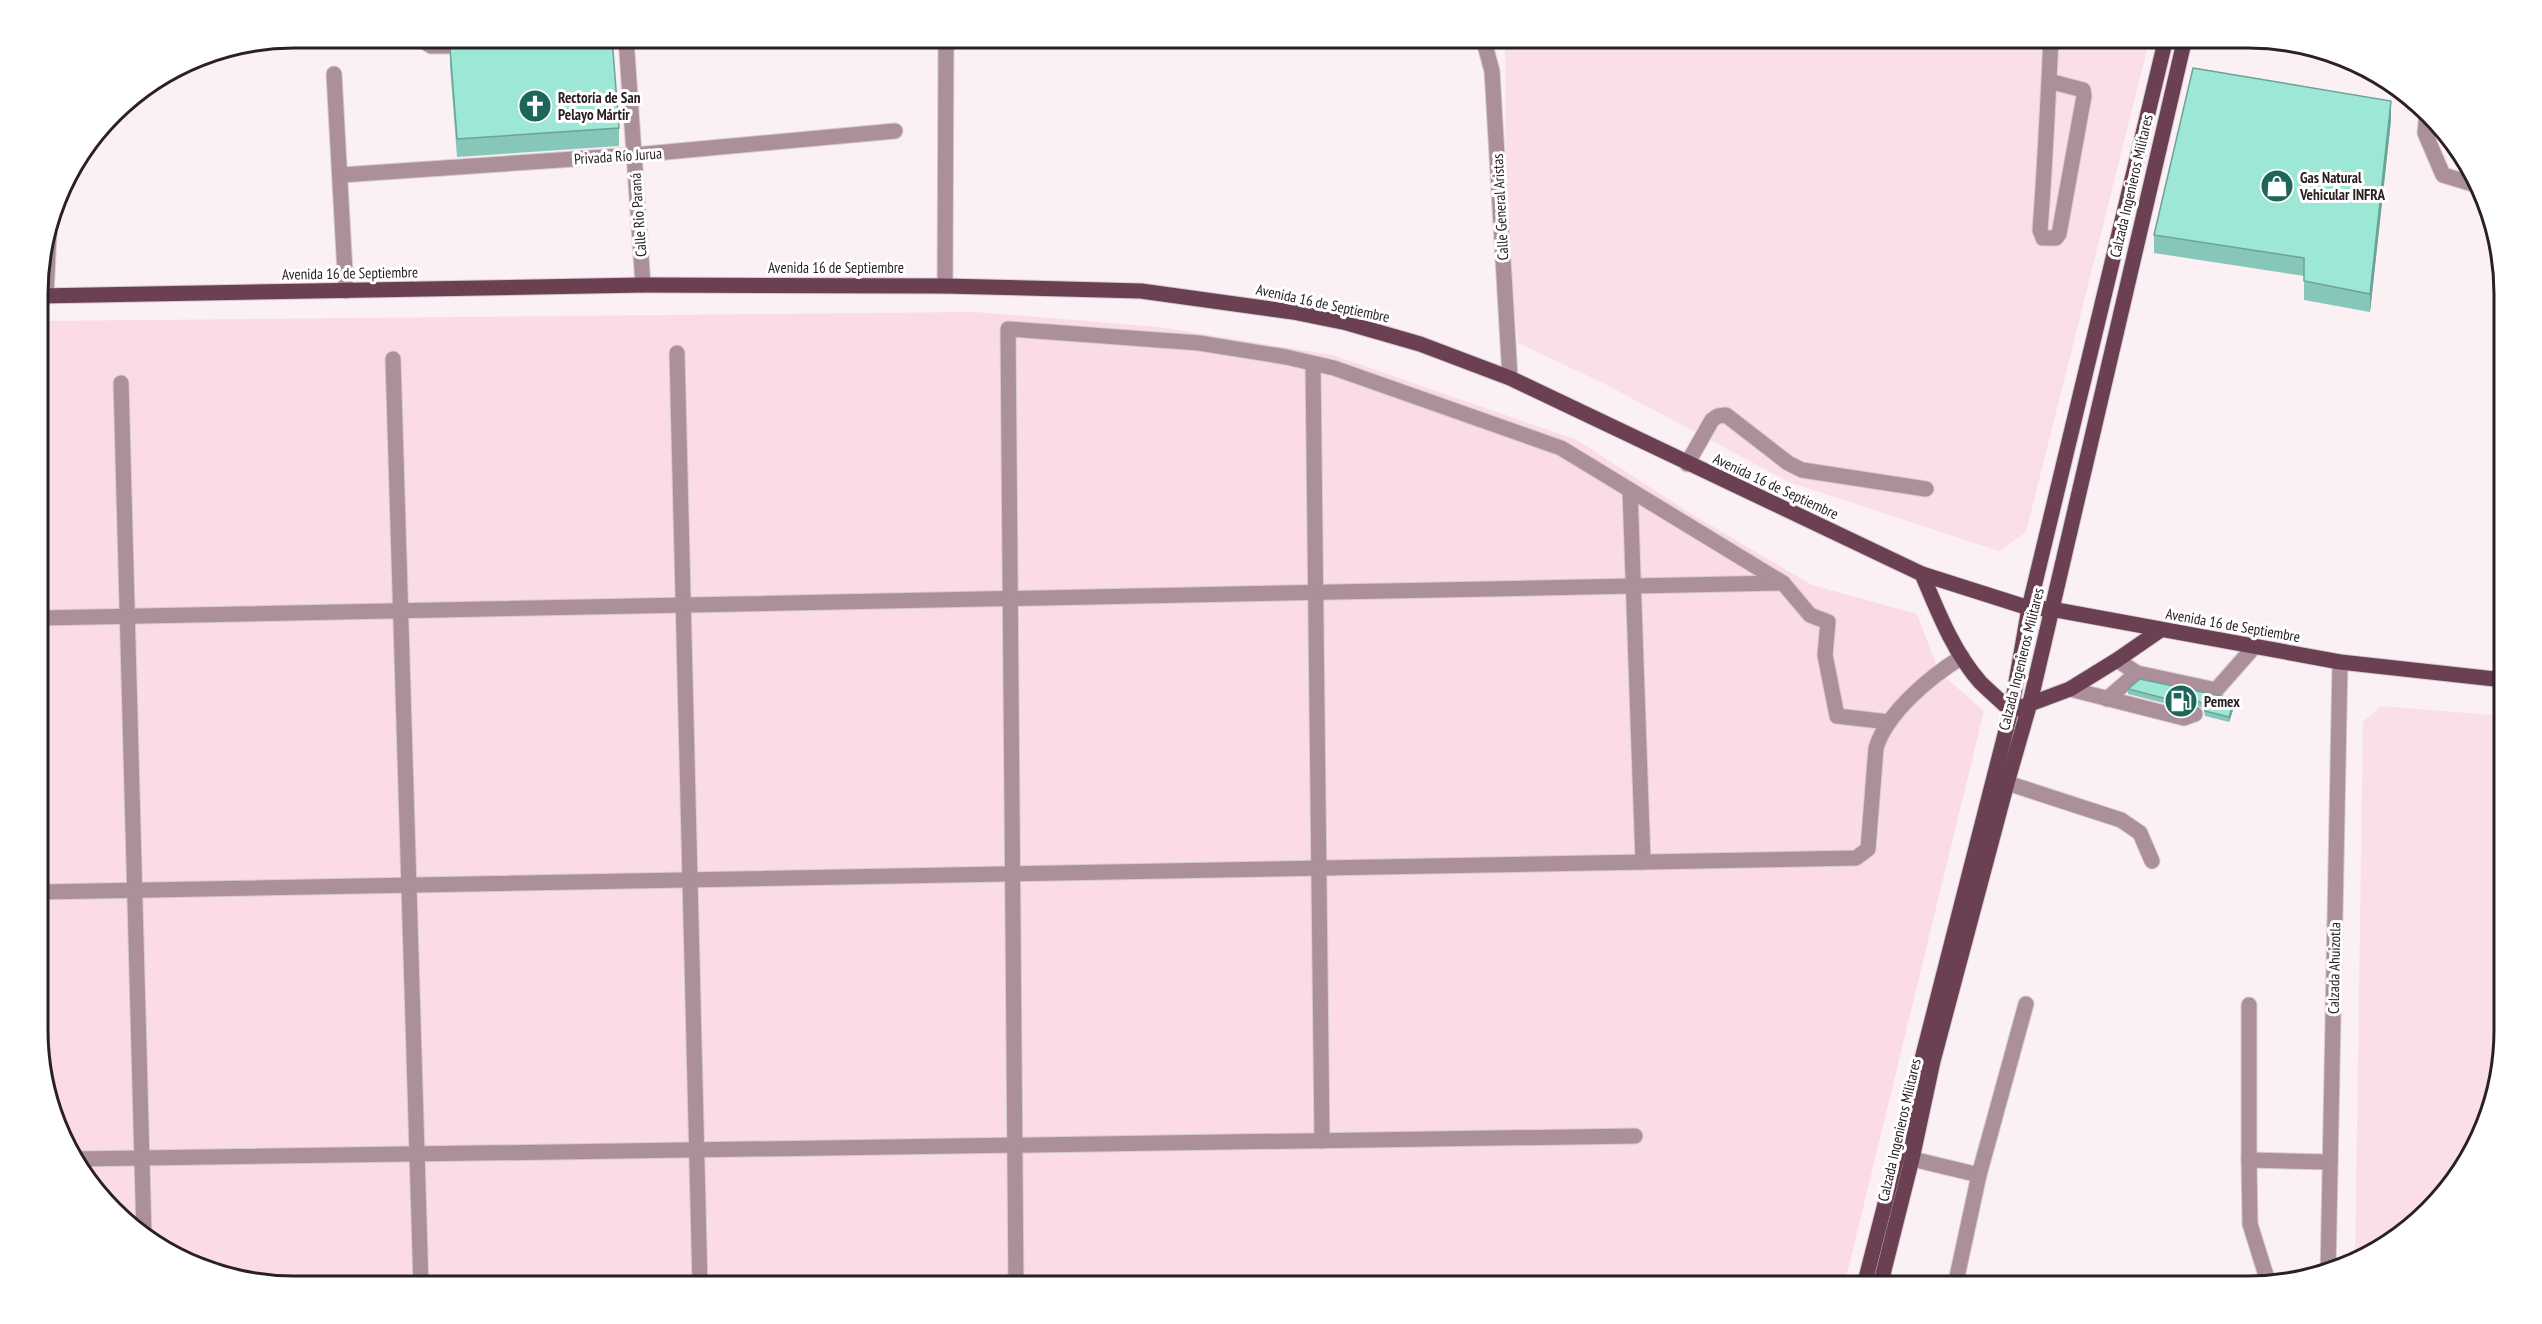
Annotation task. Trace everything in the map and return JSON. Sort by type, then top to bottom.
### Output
[{"type":"main road","name":"Calzada Ingenieros Militares","points":[[1883,1276],[2000,781],[2029,608],[2164,48]]},
{"type":"main road","name":"Calzada Ingenieros Militares","points":[[1866,1276],[1896,1155],[2000,781],[2031,704],[2051,609],[2183,48]]},
{"type":"main road","name":"Avenida 16 de Septiembre","points":[[48,296],[643,285],[945,285],[1141,291],[1293,312],[1347,323],[1420,344],[1510,378],[1922,574],[2029,608],[2051,609],[2159,631],[2340,662],[2494,679]]},
{"type":"main road","points":[[1922,574],[1944,625],[1962,657],[1981,682],[2011,711],[2070,689],[2159,631]]},
{"type":"street","name":"Calle Río Paraná","points":[[627,48],[643,285]]},
{"type":"street","points":[[945,285],[946,48]]},
{"type":"street","name":"Calle General Aristas","points":[[1485,48],[1491,71],[1510,378]]},
{"type":"street","points":[[2049,81],[2078,87],[2083,90],[2084,96],[2061,228],[2056,238],[2043,238],[2040,230],[2051,48]]},
{"type":"street","points":[[334,74],[346,291]]},
{"type":"street","points":[[2426,124],[2425,133],[2443,174],[2467,182]]},
{"type":"street","name":"Privada Río Jurua","points":[[341,175],[634,155],[895,131]]},
{"type":"street","points":[[1016,1276],[1008,329],[1198,343],[1286,357],[1334,368],[1561,448],[1783,583],[1810,615],[1828,622],[1825,655],[1837,716],[1889,722]]},
{"type":"street","points":[[677,353],[700,1276]]},
{"type":"street","points":[[393,359],[421,1276]]},
{"type":"street","points":[[1313,364],[1322,1141]]},
{"type":"street","points":[[121,383],[144,1225]]},
{"type":"street","points":[[1687,464],[1712,420],[1726,415],[1788,463],[1802,470],[1926,489]]},
{"type":"street","points":[[1630,490],[1643,862]]},
{"type":"street","points":[[48,618],[1783,583]]},
{"type":"street","points":[[2117,660],[2137,673],[2212,694],[2254,647]]},
{"type":"street","points":[[48,892],[1856,858],[1868,849],[1876,748],[1881,734],[1889,722],[1939,672],[1962,657]]},
{"type":"street","name":"Calzada Ahuizotla","points":[[2328,1263],[2340,662]]},
{"type":"street","points":[[2107,699],[2137,673]]},
{"type":"street","points":[[2070,689],[2184,718],[2195,714]]},
{"type":"street","points":[[2000,781],[2121,820],[2140,833],[2152,861]]},
{"type":"street","points":[[1957,1276],[1979,1175],[2026,1004]]},
{"type":"street","points":[[2249,1005],[2250,1224],[2266,1275]]},
{"type":"street","points":[[84,1159],[1635,1136]]},
{"type":"street","points":[[1896,1155],[1979,1175]]},
{"type":"street","points":[[2249,1160],[2330,1162]]},
{"type":"shaded area","points":[[1505,48],[2147,48],[2026,532],[1999,551],[1789,482],[1605,384],[1518,343],[1506,249]]},
{"type":"shaded area","points":[[975,312],[1158,327],[1333,355],[1577,440],[1693,515],[1812,585],[1917,614],[1939,672],[1984,711],[1846,1276],[294,1276],[262,1274],[230,1268],[185,1251],[157,1235],[132,1215],[89,1167],[73,1139],[61,1109],[50,1062],[48,1030],[48,321]]},
{"type":"shaded area","points":[[2381,706],[2494,715],[2494,1030],[2492,1062],[2486,1094],[2469,1139],[2453,1167],[2410,1215],[2385,1235],[2355,1252],[2363,722]]},
{"type":"building","name":"Rectoría de San Pelayo Mártir","points":[[450,48],[613,48],[619,128],[457,139]]},
{"type":"building","name":"Gas Natural Vehicular INFRA","points":[[2193,68],[2391,101],[2370,294],[2304,281],[2304,258],[2154,235]]},
{"type":"building","points":[[2140,679],[2235,699],[2229,717],[2205,711],[2204,705],[2197,700],[2183,703],[2128,689]]},
{"type":"place","name":"Rectoría de San Pelayo Mártir","points":[[535,106]]},
{"type":"place","name":"Gas Natural Vehicular INFRA","points":[[2277,186]]},
{"type":"place","name":"Pemex","points":[[2181,701]]}]
